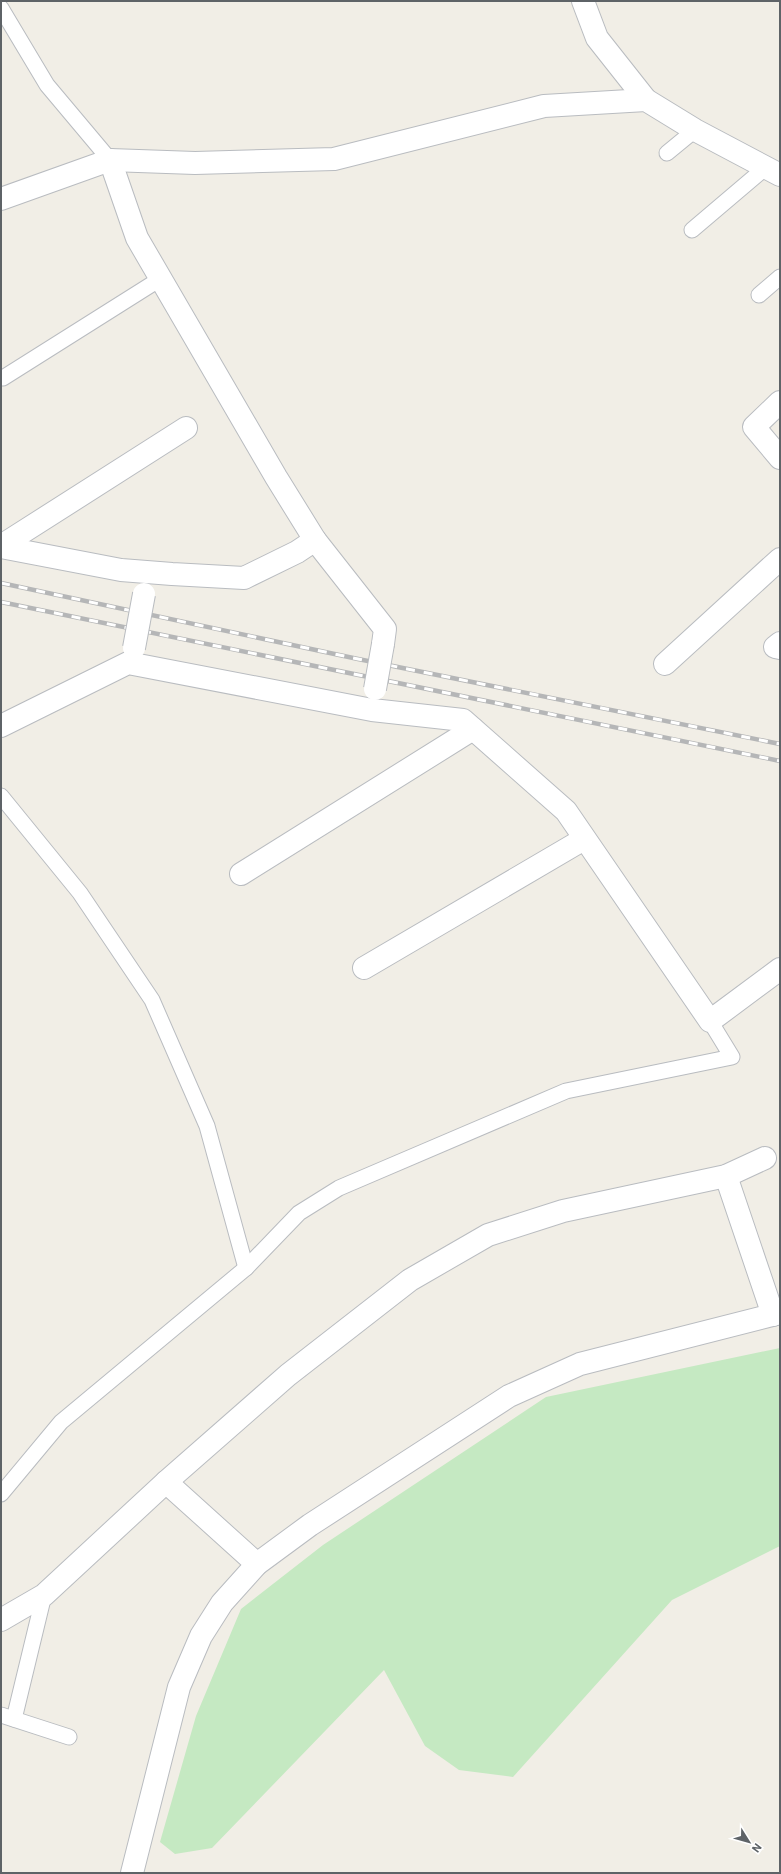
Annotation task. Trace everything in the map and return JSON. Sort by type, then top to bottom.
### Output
[{"type":"street","points":[[582,1],[597,38],[646,100],[695,130],[773,172]]},
{"type":"street","points":[[1,198],[110,160],[195,163],[334,159],[544,106],[646,100]]},
{"type":"street","points":[[110,160],[137,238],[276,477],[315,540],[385,629],[374,699]]},
{"type":"street","points":[[780,402],[754,427],[780,458]]},
{"type":"street","points":[[1,547],[186,428]]},
{"type":"street","points":[[1,547],[121,570],[244,578],[297,552],[315,540]]},
{"type":"street","points":[[665,664],[780,559]]},
{"type":"street","points":[[131,656],[147,572]]},
{"type":"street","points":[[780,643],[775,647],[780,648]]},
{"type":"street","points":[[1,726],[131,656],[374,699],[463,720],[566,811],[710,1022],[780,969]]},
{"type":"street","points":[[242,874],[473,729]]},
{"type":"street","points":[[364,968],[584,839]]},
{"type":"street","points":[[1,1620],[44,1595],[166,1482],[288,1375],[410,1280],[488,1235],[563,1211],[726,1176],[764,1158]]},
{"type":"street","points":[[132,1873],[178,1687],[201,1636],[222,1603],[257,1564],[310,1525],[509,1396],[580,1364],[776,1314],[726,1176]]},
{"type":"street","points":[[166,1482],[257,1564]]},
{"type":"lane","points":[[1,8],[47,85],[110,160]]},
{"type":"lane","points":[[667,153],[695,130]]},
{"type":"lane","points":[[692,230],[773,172]]},
{"type":"lane","points":[[759,295],[780,277]]},
{"type":"lane","points":[[3,378],[160,279]]},
{"type":"lane","points":[[1,796],[80,893],[152,1000],[207,1126],[246,1268]]},
{"type":"lane","points":[[1,1494],[61,1422],[246,1268],[299,1213],[339,1188],[566,1091],[732,1057],[710,1022]]},
{"type":"lane","points":[[44,1595],[8,1717],[69,1737]]},
{"type":"green space","points":[[780,1348],[780,1546],[672,1600],[513,1777],[459,1770],[425,1746],[384,1670],[212,1848],[175,1854],[160,1842],[196,1716],[241,1609],[323,1545],[546,1397]]},
{"type":"railway","points":[[1,583],[358,659],[780,744]]},
{"type":"railway","points":[[1,602],[780,761]]}]
